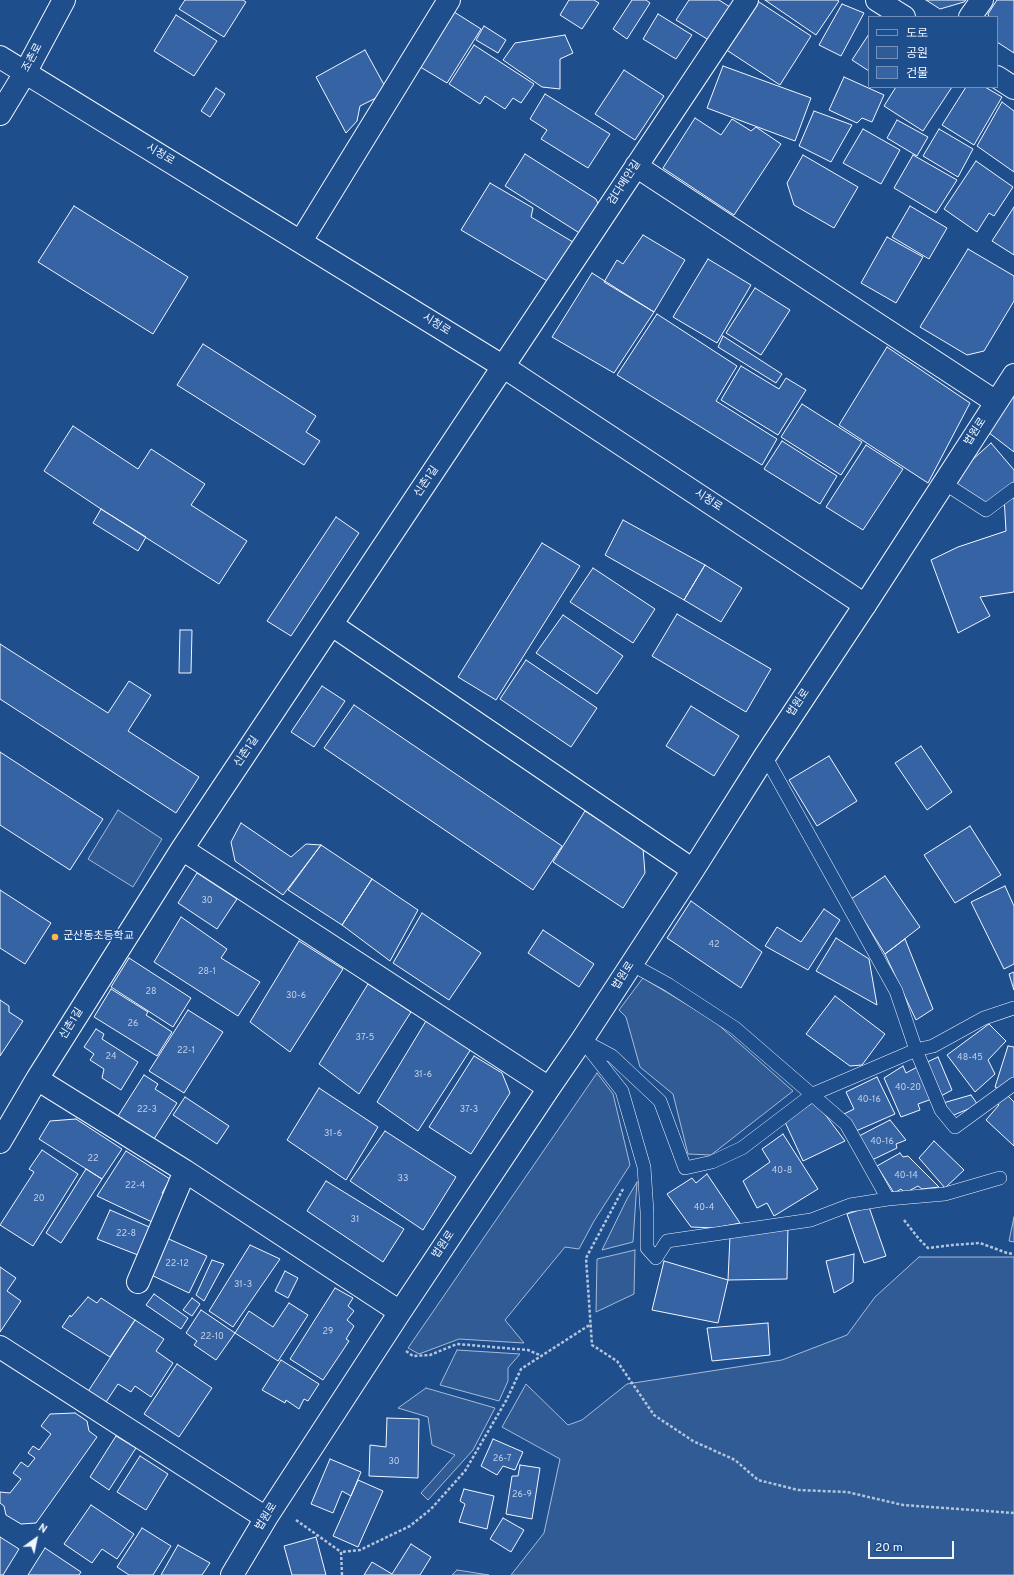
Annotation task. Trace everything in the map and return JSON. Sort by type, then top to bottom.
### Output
[{"type":"street","name":"조촌로","points":[[0,114],[25,73],[64,0]]},
{"type":"street","points":[[301,241],[449,0]]},
{"type":"street","name":"검다메안길","points":[[504,367],[747,0]]},
{"type":"street","points":[[877,0],[902,16]]},
{"type":"street","points":[[971,16],[982,0]]},
{"type":"street","name":"시청로","points":[[0,57],[504,367],[865,605]]},
{"type":"street","points":[[998,78],[1014,88]]},
{"type":"street","points":[[636,166],[996,402]]},
{"type":"street","name":"신촌1길","points":[[0,1142],[37,1079],[182,850],[504,367]]},
{"type":"street","name":"법원로","points":[[232,1575],[271,1511],[400,1312],[582,1040],[693,870],[765,756],[1014,375]]},
{"type":"street","points":[[332,625],[693,870]]},
{"type":"street","points":[[182,850],[549,1088]]},
{"type":"street","points":[[37,1079],[185,1171],[400,1312]]},
{"type":"street","points":[[138,1282],[185,1171]]},
{"type":"street","points":[[0,1347],[271,1511]]},
{"type":"lane","points":[[944,483],[986,510],[1014,489]]},
{"type":"lane","points":[[765,756],[896,991],[916,1050],[941,1110],[955,1127],[1014,1084]]},
{"type":"lane","points":[[631,964],[669,985],[735,1028],[846,1124],[888,1199]]},
{"type":"lane","points":[[582,1040],[612,1056],[660,1101],[685,1168],[712,1162],[742,1148],[813,1094],[916,1050],[933,1046],[984,1018],[1014,1008]]},
{"type":"lane","points":[[582,1040],[622,1090],[644,1167],[647,1212],[647,1248],[656,1258],[667,1241],[811,1220],[850,1205],[888,1199],[945,1194],[1000,1178]]},
{"type":"path","points":[[644,1167],[626,1184],[586,1258],[592,1345],[617,1361],[654,1416],[693,1441],[735,1460],[758,1480],[798,1490],[847,1492],[903,1505],[1014,1513]]},
{"type":"path","points":[[888,1199],[919,1240],[928,1248],[980,1243],[1007,1253],[1014,1254]]},
{"type":"path","points":[[271,1511],[341,1552],[360,1550],[410,1526],[431,1509],[465,1471],[507,1399],[521,1369],[591,1324]]},
{"type":"path","points":[[384,1337],[413,1356],[430,1355],[457,1344],[528,1350],[542,1356]]},
{"type":"path","points":[[341,1552],[342,1575]]},
{"type":"green space","points":[[118,810],[162,839],[133,887],[88,859]]},
{"type":"green space","points":[[643,978],[714,1021],[793,1091],[711,1155],[688,1154],[673,1094],[640,1067],[626,1017],[619,1010]]},
{"type":"green space","points":[[597,1073],[613,1094],[630,1165],[594,1221],[579,1249],[565,1247],[505,1320],[524,1343],[459,1339],[419,1354],[408,1348]]},
{"type":"green space","points":[[637,1182],[633,1242],[602,1250],[627,1199]]},
{"type":"green space","points":[[1014,1217],[1014,1242],[1009,1241]]},
{"type":"green space","points":[[635,1250],[634,1294],[596,1312],[597,1259]]},
{"type":"green space","points":[[919,1257],[1014,1257],[1014,1575],[511,1575],[544,1533],[560,1459],[502,1427],[526,1384],[568,1425],[582,1420],[627,1384],[782,1360],[847,1335],[875,1297]]},
{"type":"green space","points":[[457,1350],[520,1354],[508,1368],[508,1381],[499,1401],[440,1385]]},
{"type":"green space","points":[[426,1388],[495,1408],[473,1450],[428,1500],[421,1493],[455,1455],[432,1445],[428,1417],[398,1408]]},
{"type":"green space","points":[[457,1570],[489,1575],[452,1575]]},
{"type":"building","points":[[185,0],[243,0],[246,2],[224,37],[179,9]]},
{"type":"building","points":[[569,0],[594,0],[599,3],[582,29],[560,15]]},
{"type":"building","points":[[632,0],[646,0],[650,3],[627,39],[613,29]]},
{"type":"building","points":[[689,0],[719,0],[733,9],[712,42],[676,20]]},
{"type":"building","points":[[756,0],[811,36],[780,85],[725,49]]},
{"type":"building","points":[[765,0],[837,0],[839,1],[816,35]]},
{"type":"building","points":[[926,0],[966,0],[964,2],[940,9]]},
{"type":"building","points":[[997,0],[1014,0],[1014,53],[998,43],[998,16],[989,16],[988,14]]},
{"type":"building","points":[[842,4],[864,13],[841,56],[819,45]]},
{"type":"building","points":[[451,10],[481,29],[447,83],[417,65]]},
{"type":"building","points":[[658,14],[692,35],[676,59],[643,39]]},
{"type":"building","points":[[176,15],[217,41],[194,76],[154,51]]},
{"type":"building","points":[[484,26],[506,40],[498,53],[476,40]]},
{"type":"building","points":[[565,35],[573,53],[560,59],[560,89],[542,87],[503,60],[515,43]]},
{"type":"building","points":[[868,36],[868,70],[852,60]]},
{"type":"building","points":[[474,45],[534,84],[521,103],[513,98],[505,109],[485,96],[480,104],[449,84]]},
{"type":"building","points":[[365,50],[388,92],[360,106],[357,121],[346,133],[316,77]]},
{"type":"building","points":[[723,66],[811,98],[795,141],[707,108]]},
{"type":"building","points":[[624,70],[664,96],[635,140],[595,114]]},
{"type":"building","points":[[844,77],[884,95],[872,122],[862,118],[857,123],[829,110]]},
{"type":"building","points":[[216,88],[225,94],[210,117],[201,111]]},
{"type":"building","points":[[895,88],[951,88],[923,131],[884,106]]},
{"type":"building","points":[[965,88],[987,88],[1002,97],[974,145],[942,125]]},
{"type":"building","points":[[545,94],[610,134],[588,168],[541,139],[547,130],[530,119]]},
{"type":"building","points":[[1002,102],[1014,111],[1014,172],[977,146]]},
{"type":"building","points":[[814,111],[852,125],[831,162],[799,146]]},
{"type":"building","points":[[695,118],[721,135],[732,119],[751,131],[756,127],[781,144],[734,215],[663,168]]},
{"type":"building","points":[[897,120],[928,137],[917,156],[887,138]]},
{"type":"building","points":[[863,129],[900,150],[881,184],[843,163]]},
{"type":"building","points":[[939,129],[973,149],[958,177],[923,156]]},
{"type":"building","points":[[525,154],[596,199],[599,206],[581,234],[505,186]]},
{"type":"building","points":[[803,155],[858,187],[834,228],[794,205],[787,183]]},
{"type":"building","points":[[913,155],[957,180],[936,213],[894,188]]},
{"type":"building","points":[[976,161],[1013,187],[994,216],[989,213],[977,232],[944,209]]},
{"type":"building","points":[[490,183],[533,208],[531,217],[573,242],[549,282],[461,230]]},
{"type":"building","points":[[74,206],[188,277],[153,334],[38,262]]},
{"type":"building","points":[[910,206],[947,228],[929,259],[892,237]]},
{"type":"building","points":[[1014,207],[1014,255],[992,241]]},
{"type":"building","points":[[643,235],[685,260],[654,312],[604,282],[617,260],[623,264]]},
{"type":"building","points":[[887,237],[923,257],[896,303],[861,283]]},
{"type":"building","points":[[968,249],[1014,276],[1014,301],[984,351],[967,355],[920,327]]},
{"type":"building","points":[[708,259],[751,285],[717,343],[673,317]]},
{"type":"building","points":[[592,273],[654,312],[614,373],[552,337]]},
{"type":"building","points":[[755,288],[790,310],[761,355],[726,333]]},
{"type":"building","points":[[657,314],[737,366],[716,401],[777,439],[762,465],[617,375]]},
{"type":"building","points":[[723,336],[782,374],[776,383],[718,347]]},
{"type":"building","points":[[203,344],[316,416],[306,432],[320,441],[304,465],[177,385]]},
{"type":"building","points":[[887,347],[970,403],[928,483],[839,425]]},
{"type":"building","points":[[741,366],[779,389],[786,378],[806,390],[778,435],[721,400]]},
{"type":"building","points":[[1007,392],[1014,398],[1014,452],[984,429]]},
{"type":"building","points":[[802,404],[862,442],[841,475],[781,437]]},
{"type":"building","points":[[73,426],[138,469],[151,449],[205,484],[191,505],[247,541],[219,584],[44,471]]},
{"type":"building","points":[[782,441],[837,476],[820,504],[764,469]]},
{"type":"building","points":[[991,443],[1014,470],[1014,485],[984,509],[951,479]]},
{"type":"building","points":[[866,445],[903,469],[863,530],[826,507]]},
{"type":"building","points":[[1004,496],[1014,498],[1014,592],[980,597],[990,616],[958,633],[931,560],[958,547],[1006,531]]},
{"type":"building","points":[[101,509],[146,537],[138,551],[93,523]]},
{"type":"building","points":[[336,517],[359,533],[291,636],[267,621]]},
{"type":"building","points":[[623,520],[705,565],[684,600],[605,555]]},
{"type":"building","points":[[542,543],[580,566],[496,700],[458,677]]},
{"type":"building","points":[[705,565],[742,588],[721,622],[684,600]]},
{"type":"building","points":[[593,568],[655,609],[633,643],[570,602]]},
{"type":"building","points":[[677,614],[771,669],[746,712],[652,656]]},
{"type":"building","points":[[563,615],[623,656],[597,694],[536,653]]},
{"type":"building","points":[[180,630],[192,630],[191,673],[179,673]]},
{"type":"building","points":[[0,644],[108,713],[129,681],[151,695],[128,731],[199,777],[176,813],[0,699]]},
{"type":"building","points":[[526,660],[597,708],[571,747],[500,699]]},
{"type":"building","points":[[322,686],[345,701],[314,747],[291,732]]},
{"type":"building","points":[[354,705],[562,846],[533,890],[324,748]]},
{"type":"building","points":[[691,706],[739,736],[714,776],[666,746]]},
{"type":"building","points":[[921,746],[952,792],[927,810],[895,763]]},
{"type":"building","points":[[0,752],[103,819],[70,870],[0,825]]},
{"type":"building","points":[[829,756],[857,801],[817,826],[789,780]]},
{"type":"building","points":[[585,811],[643,848],[645,873],[623,908],[553,862]]},
{"type":"building","points":[[241,823],[291,857],[306,844],[321,845],[283,895],[235,861],[231,842]]},
{"type":"building","points":[[970,826],[1001,875],[955,903],[924,855]]},
{"type":"building","points":[[321,845],[372,879],[342,925],[288,890]]},
{"type":"building","points":[[197,873],[237,899],[217,929],[178,903]]},
{"type":"building","points":[[885,876],[920,927],[885,954],[851,899]]},
{"type":"building","points":[[372,879],[418,910],[390,961],[342,925]]},
{"type":"building","points":[[1005,886],[1014,906],[1014,964],[1004,969],[971,902]]},
{"type":"building","points":[[0,890],[51,923],[25,964],[0,948]]},
{"type":"building","points":[[691,901],[762,952],[741,988],[667,938]]},
{"type":"building","points":[[824,909],[840,920],[808,970],[765,946],[777,927],[801,942]]},
{"type":"building","points":[[422,913],[481,953],[449,1000],[393,963]]},
{"type":"building","points":[[181,917],[227,949],[221,958],[260,982],[238,1016],[154,962]]},
{"type":"building","points":[[543,930],[594,964],[579,987],[528,953]]},
{"type":"building","points":[[836,938],[869,959],[877,1005],[816,971]]},
{"type":"building","points":[[905,939],[933,1009],[916,1020],[885,954]]},
{"type":"building","points":[[299,941],[343,969],[290,1052],[250,1022]]},
{"type":"building","points":[[129,958],[191,998],[173,1027],[111,987]]},
{"type":"building","points":[[1014,972],[1014,990],[1009,974]]},
{"type":"building","points":[[368,984],[411,1012],[359,1094],[319,1064]]},
{"type":"building","points":[[111,989],[148,1012],[146,1015],[172,1032],[157,1056],[94,1017]]},
{"type":"building","points":[[835,996],[885,1034],[862,1065],[850,1066],[806,1034]]},
{"type":"building","points":[[0,1000],[9,1006],[9,1012],[23,1021],[0,1056]]},
{"type":"building","points":[[188,1010],[223,1032],[184,1093],[149,1071]]},
{"type":"building","points":[[426,1021],[471,1049],[418,1131],[377,1102]]},
{"type":"building","points":[[989,1024],[1006,1041],[988,1060],[995,1074],[975,1092],[947,1055]]},
{"type":"building","points":[[96,1029],[104,1034],[102,1039],[138,1062],[121,1090],[102,1078],[104,1069],[90,1060],[94,1054],[84,1047]]},
{"type":"building","points":[[1008,1046],[1014,1047],[1014,1079],[999,1089],[995,1087]]},
{"type":"building","points":[[474,1056],[502,1073],[510,1093],[471,1154],[429,1127]]},
{"type":"building","points":[[938,1057],[952,1090],[941,1096],[925,1063]]},
{"type":"building","points":[[903,1066],[906,1073],[919,1066],[932,1099],[918,1104],[920,1110],[901,1117],[884,1078]]},
{"type":"building","points":[[144,1075],[158,1084],[155,1089],[177,1103],[154,1139],[118,1116]]},
{"type":"building","points":[[877,1077],[895,1114],[856,1131],[844,1114],[854,1109],[846,1092]]},
{"type":"building","points":[[319,1088],[378,1127],[346,1180],[287,1140]]},
{"type":"building","points":[[1005,1093],[1014,1102],[1014,1146],[986,1120],[999,1105],[997,1103]]},
{"type":"building","points":[[971,1095],[978,1105],[949,1117],[943,1103]]},
{"type":"building","points":[[185,1097],[229,1126],[217,1144],[173,1115]]},
{"type":"building","points":[[815,1101],[845,1141],[803,1161],[785,1122]]},
{"type":"building","points":[[76,1119],[122,1149],[102,1179],[39,1139],[50,1121]]},
{"type":"building","points":[[890,1120],[906,1140],[896,1144],[897,1148],[872,1160],[859,1136]]},
{"type":"building","points":[[385,1131],[456,1177],[423,1230],[350,1181]]},
{"type":"building","points":[[783,1134],[818,1189],[774,1216],[767,1203],[757,1208],[743,1181],[770,1162],[762,1149]]},
{"type":"building","points":[[934,1141],[964,1170],[945,1188],[919,1158]]},
{"type":"building","points":[[42,1150],[78,1174],[33,1246],[0,1225],[34,1172],[29,1169]]},
{"type":"building","points":[[126,1151],[170,1179],[162,1193],[165,1196],[152,1222],[97,1196]]},
{"type":"building","points":[[900,1153],[903,1157],[908,1156],[939,1187],[922,1189],[918,1186],[905,1193],[901,1189],[894,1193],[877,1166]]},
{"type":"building","points":[[86,1169],[102,1179],[61,1243],[46,1233]]},
{"type":"building","points":[[707,1174],[740,1223],[715,1228],[691,1227],[667,1194],[692,1178],[696,1183]]},
{"type":"building","points":[[326,1181],[404,1229],[383,1262],[307,1211]]},
{"type":"building","points":[[869,1207],[886,1256],[864,1263],[847,1214]]},
{"type":"building","points":[[110,1210],[154,1229],[143,1257],[97,1239]]},
{"type":"building","points":[[788,1223],[787,1279],[728,1280],[730,1236]]},
{"type":"building","points":[[162,1236],[207,1256],[189,1293],[147,1273]]},
{"type":"building","points":[[250,1245],[280,1259],[233,1327],[209,1311]]},
{"type":"building","points":[[854,1254],[853,1282],[834,1293],[826,1261]]},
{"type":"building","points":[[212,1260],[224,1264],[204,1301],[196,1295]]},
{"type":"building","points":[[664,1261],[728,1280],[718,1323],[652,1310]]},
{"type":"building","points":[[0,1267],[16,1278],[7,1291],[21,1301],[0,1332]]},
{"type":"building","points":[[285,1271],[298,1278],[288,1298],[275,1291]]},
{"type":"building","points":[[335,1288],[353,1298],[348,1306],[354,1311],[347,1320],[354,1326],[346,1339],[349,1341],[323,1380],[290,1359]]},
{"type":"building","points":[[154,1294],[188,1318],[181,1329],[146,1305]]},
{"type":"building","points":[[88,1297],[97,1303],[101,1298],[135,1320],[110,1357],[62,1327],[70,1315],[71,1317]]},
{"type":"building","points":[[192,1298],[200,1304],[192,1316],[183,1310]]},
{"type":"building","points":[[289,1303],[308,1315],[278,1361],[235,1333],[249,1311],[273,1327]]},
{"type":"building","points":[[201,1310],[235,1333],[216,1360],[194,1345],[197,1341],[186,1333]]},
{"type":"building","points":[[135,1320],[164,1339],[156,1351],[173,1363],[151,1397],[135,1386],[131,1392],[118,1384],[104,1405],[87,1393]]},
{"type":"building","points":[[768,1323],[770,1355],[712,1361],[707,1328]]},
{"type":"building","points":[[281,1360],[319,1384],[308,1401],[304,1399],[299,1409],[286,1400],[285,1403],[262,1390]]},
{"type":"building","points":[[177,1364],[212,1388],[179,1437],[144,1414]]},
{"type":"building","points":[[75,1413],[87,1421],[89,1431],[97,1437],[36,1523],[21,1524],[6,1515],[4,1506],[0,1503],[0,1492],[10,1493],[21,1479],[13,1473],[21,1462],[28,1467],[35,1458],[28,1453],[33,1446],[39,1450],[51,1434],[41,1426],[50,1414]]},
{"type":"building","points":[[387,1418],[419,1419],[418,1478],[369,1476],[370,1445],[386,1447]]},
{"type":"building","points":[[116,1436],[136,1448],[109,1490],[90,1477]]},
{"type":"building","points":[[493,1439],[523,1452],[515,1470],[503,1466],[497,1475],[481,1466]]},
{"type":"building","points":[[140,1456],[168,1474],[146,1510],[117,1492]]},
{"type":"building","points":[[330,1459],[361,1472],[351,1496],[342,1491],[333,1513],[311,1504]]},
{"type":"building","points":[[520,1465],[540,1468],[532,1519],[506,1514],[512,1476],[518,1476]]},
{"type":"building","points":[[358,1480],[383,1491],[358,1547],[333,1536]]},
{"type":"building","points":[[464,1489],[494,1496],[487,1529],[459,1522],[465,1504],[460,1501]]},
{"type":"building","points":[[91,1505],[134,1534],[117,1559],[102,1549],[92,1563],[64,1544]]},
{"type":"building","points":[[503,1518],[524,1530],[511,1552],[490,1539]]},
{"type":"building","points":[[142,1528],[171,1546],[153,1575],[129,1575],[117,1567]]},
{"type":"building","points":[[0,1537],[19,1549],[3,1575],[0,1575]]},
{"type":"building","points":[[316,1537],[326,1575],[292,1575],[284,1546]]},
{"type":"building","points":[[411,1544],[431,1557],[420,1575],[364,1575],[372,1562],[392,1574]]},
{"type":"building","points":[[178,1545],[210,1563],[202,1575],[161,1575]]},
{"type":"building","points":[[45,1548],[81,1572],[79,1575],[28,1575]]},
{"type":"place","name":"군산동초등학교","points":[[55,937]]}]
